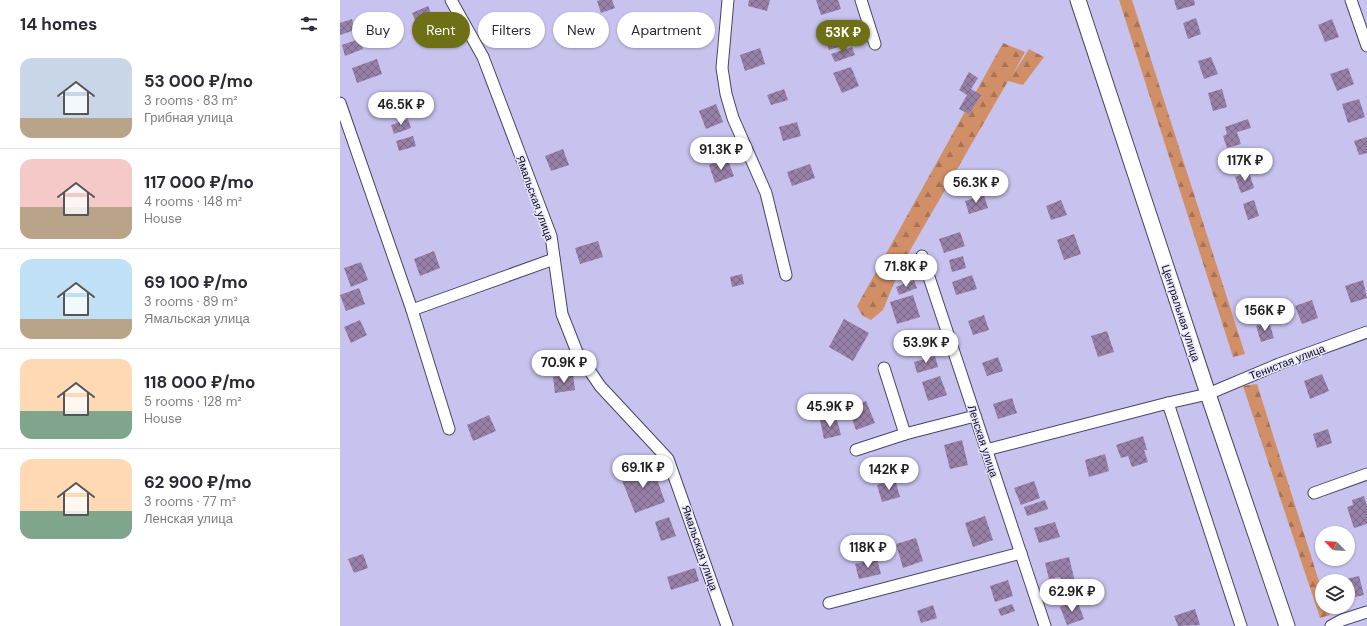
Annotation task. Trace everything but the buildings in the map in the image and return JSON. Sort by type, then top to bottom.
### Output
[{"type":"main road","name":"Центральная улица","points":[[1078,0],[1208,394],[1287,626]]},
{"type":"street","name":"Ямальская улица","points":[[452,0],[483,57],[551,236],[562,314],[577,352],[600,386],[668,458],[727,626]]},
{"type":"street","points":[[728,0],[722,68],[726,94],[733,118],[766,193],[786,275]]},
{"type":"street","points":[[861,0],[875,44]]},
{"type":"street","points":[[1351,0],[1367,46]]},
{"type":"street","points":[[340,103],[412,310],[449,430]]},
{"type":"street","name":"Ленская улица","points":[[922,256],[1045,626]]},
{"type":"street","points":[[412,310],[554,259]]},
{"type":"street","name":"Тенистая улица","points":[[986,450],[1208,394],[1279,364],[1367,332]]},
{"type":"street","points":[[884,368],[905,434]]},
{"type":"street","points":[[1168,403],[1242,626]]},
{"type":"street","points":[[856,450],[905,434],[975,416]]},
{"type":"street","points":[[1314,493],[1367,474]]},
{"type":"street","points":[[830,603],[1021,553]]},
{"type":"street","points":[[1331,626],[1342,620],[1367,612]]},
{"type":"green space","points":[[1119,0],[1132,0],[1245,354],[1233,357]]},
{"type":"green space","points":[[1003,43],[1025,52],[1012,76],[1029,49],[1044,57],[1023,85],[1008,81],[901,266],[883,310],[871,320],[862,315],[857,306]]},
{"type":"green space","points":[[1257,384],[1317,574],[1315,574],[1315,603],[1243,386]]},
{"type":"green space","points":[[1319,614],[1330,615],[1320,618]]}]
